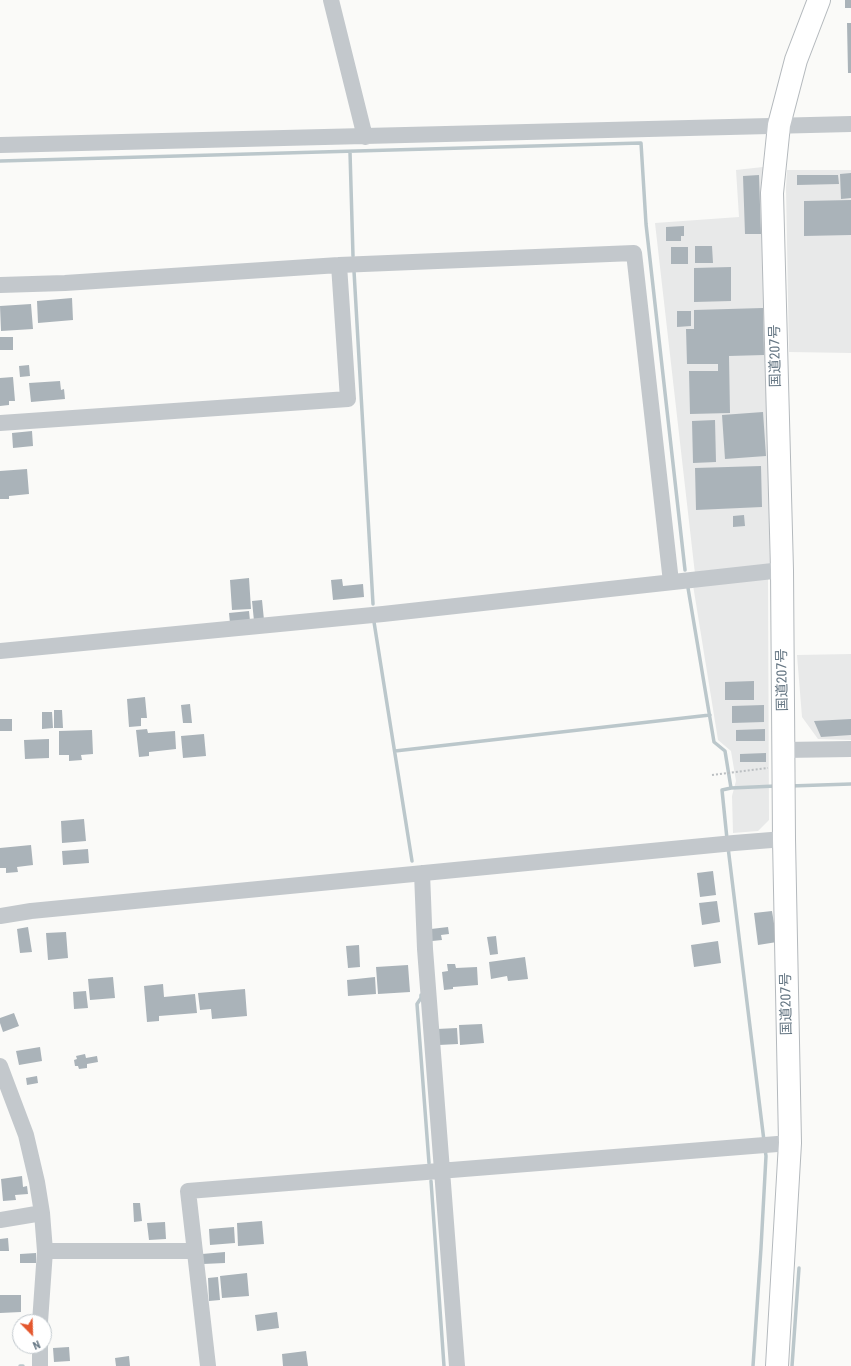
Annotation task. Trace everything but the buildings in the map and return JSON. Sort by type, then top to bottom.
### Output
[{"type":"highway","name":"国道207号","points":[[777,1366],[790,1143],[783,773],[782,570],[772,193],[779,125],[796,60],[819,0]]},
{"type":"street","points":[[331,0],[365,137]]},
{"type":"street","points":[[0,145],[851,124]]},
{"type":"street","points":[[0,285],[65,283],[339,265],[634,253],[671,582]]},
{"type":"street","points":[[0,423],[348,398],[339,265]]},
{"type":"street","points":[[0,651],[383,614],[782,570]]},
{"type":"street","points":[[783,773],[851,749]]},
{"type":"street","points":[[0,916],[31,911],[784,839]]},
{"type":"street","points":[[422,873],[425,949],[457,1366]]},
{"type":"street","points":[[0,1066],[26,1135],[37,1182],[42,1213],[45,1252],[41,1314]]},
{"type":"street","points":[[208,1366],[188,1191],[790,1143]]},
{"type":"street","points":[[0,1220],[42,1213]]},
{"type":"street","points":[[45,1252],[195,1251]]},
{"type":"street","points":[[40,1354],[40,1366]]},
{"type":"path","points":[[712,775],[735,772],[783,773]]},
{"type":"shaded area","points":[[763,167],[770,567],[695,574],[655,223],[739,217],[736,170]]},
{"type":"shaded area","points":[[787,170],[851,170],[851,353],[789,352]]},
{"type":"shaded area","points":[[768,579],[769,820],[758,831],[733,833],[732,796],[736,781],[731,751],[718,740],[693,585]]},
{"type":"shaded area","points":[[851,654],[851,740],[818,739],[802,717],[797,655]]},
{"type":"waterway","points":[[0,161],[641,143],[646,224],[685,570]]},
{"type":"waterway","points":[[350,152],[353,256]]},
{"type":"waterway","points":[[354,271],[373,604]]},
{"type":"waterway","points":[[688,588],[714,742],[725,751],[731,788]]},
{"type":"waterway","points":[[374,622],[412,861]]},
{"type":"waterway","points":[[395,751],[710,715]]},
{"type":"waterway","points":[[790,786],[851,784]]},
{"type":"waterway","points":[[727,839],[722,790],[731,788],[776,786]]},
{"type":"waterway","points":[[728,847],[764,1141]]},
{"type":"waterway","points":[[421,995],[421,998],[417,1004],[429,1163]]},
{"type":"waterway","points":[[753,1366],[761,1248],[766,1156],[765,1149]]},
{"type":"waterway","points":[[431,1181],[444,1366]]},
{"type":"waterway","points":[[792,1366],[799,1268]]}]
